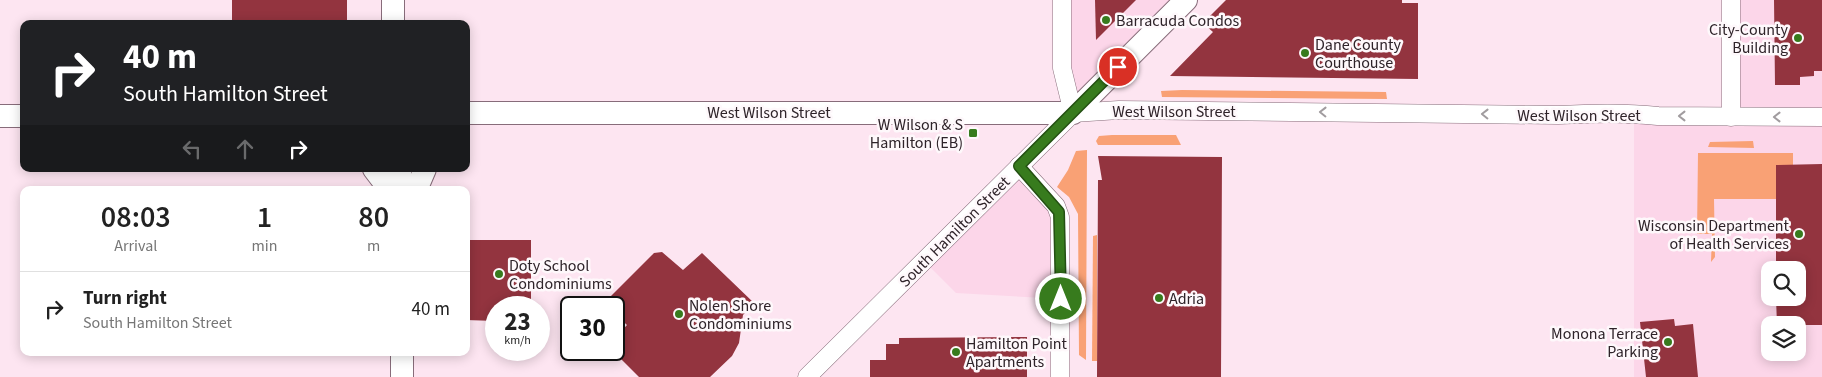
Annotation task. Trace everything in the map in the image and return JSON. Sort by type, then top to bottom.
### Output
[{"type":"street","points":[[393,0],[393,20]]},
{"type":"street","points":[[1062,0],[1062,68],[1073,113]]},
{"type":"street","name":"South Hamilton Street","points":[[808,377],[1186,0]]},
{"type":"street","points":[[1731,0],[1731,117]]},
{"type":"street","name":"West Wilson Street","points":[[470,113],[1073,113],[1119,110],[1549,115],[1634,113],[1658,116],[1822,117]]},
{"type":"street","points":[[470,127],[500,113]]},
{"type":"street","points":[[0,116],[20,116]]},
{"type":"street","points":[[1019,166],[1056,206],[1060,217],[1060,377]]},
{"type":"street","points":[[376,172],[387,186]]},
{"type":"street","points":[[400,172],[400,186]]},
{"type":"street","points":[[418,186],[424,172]]},
{"type":"street","points":[[402,356],[402,377]]},
{"type":"shaded area","points":[[1062,0],[1186,0],[1073,113]]},
{"type":"shaded area","points":[[1730,0],[1822,0],[1822,377],[1634,377],[1634,113],[1731,117]]},
{"type":"shaded area","points":[[1161,91],[1386,92],[1387,99],[1162,97]]},
{"type":"shaded area","points":[[1176,135],[1181,145],[1098,145],[1096,141],[1099,136]]},
{"type":"shaded area","points":[[1753,141],[1754,148],[1708,147],[1710,142]]},
{"type":"shaded area","points":[[1087,150],[1086,360],[1079,355],[1078,214],[1069,197],[1057,187],[1068,170],[1076,151]]},
{"type":"shaded area","points":[[1698,153],[1793,153],[1793,165],[1776,165],[1776,199],[1714,199],[1715,257],[1711,262],[1712,234],[1697,234]]},
{"type":"shaded area","points":[[1019,166],[1051,201],[1061,299],[956,293],[924,261]]},
{"type":"shaded area","points":[[1097,235],[1097,361],[1092,361],[1093,236]]},
{"type":"building","points":[[232,0],[347,0],[347,20],[232,20]]},
{"type":"building","name":"Barracuda Condos","points":[[1095,0],[1136,0],[1096,40]]},
{"type":"building","name":"Dane County Courthouse","points":[[1226,0],[1402,0],[1402,3],[1418,3],[1418,79],[1170,76],[1213,32],[1205,25],[1208,22],[1206,20]]},
{"type":"building","name":"City-County Building","points":[[1774,0],[1822,0],[1822,71],[1814,71],[1814,76],[1800,77],[1800,85],[1775,85]]},
{"type":"building","name":"Adria","points":[[1098,156],[1222,157],[1221,377],[1097,377],[1098,180],[1102,180]]},
{"type":"building","name":"Wisconsin Department of Health Services","points":[[1822,164],[1822,325],[1806,325],[1806,316],[1777,316],[1776,306],[1806,306],[1806,261],[1776,261],[1776,165]]},
{"type":"building","name":"Doty School Condominiums","points":[[470,240],[531,240],[531,296],[485,296],[485,321],[470,320]]},
{"type":"building","name":"Nolen Shore Condominiums","points":[[662,252],[683,270],[702,253],[754,303],[743,315],[739,343],[732,356],[710,377],[639,377],[623,361],[625,361],[625,327],[627,325],[625,323],[625,296],[611,296],[654,253]]},
{"type":"building","name":"Monona Terrace Parking","points":[[1674,319],[1675,326],[1693,324],[1698,377],[1646,377],[1640,322]]},
{"type":"building","name":"Hamilton Point Apartments","points":[[1027,337],[1027,377],[870,377],[870,360],[886,360],[886,344],[899,344],[899,338]]},
{"type":"place","name":"Barracuda Condos","points":[[1106,20]]},
{"type":"place","name":"City-County Building","points":[[1798,38]]},
{"type":"place","name":"Dane County Courthouse","points":[[1305,53]]},
{"type":"place","name":"W Wilson & S Hamilton (EB)","points":[[973,133]]},
{"type":"place","name":"Wisconsin Department of Health Services","points":[[1799,234]]},
{"type":"place","name":"Doty School Condominiums","points":[[499,274]]},
{"type":"place","name":"Adria","points":[[1159,298]]},
{"type":"place","name":"Nolen Shore Condominiums","points":[[679,314]]},
{"type":"place","name":"Monona Terrace Parking","points":[[1668,342]]},
{"type":"place","name":"Hamilton Point Apartments","points":[[956,352]]},
{"type":"route","points":[[1061,299],[1061,222],[1059,212],[1056,206],[1019,166],[1118,67]]}]
